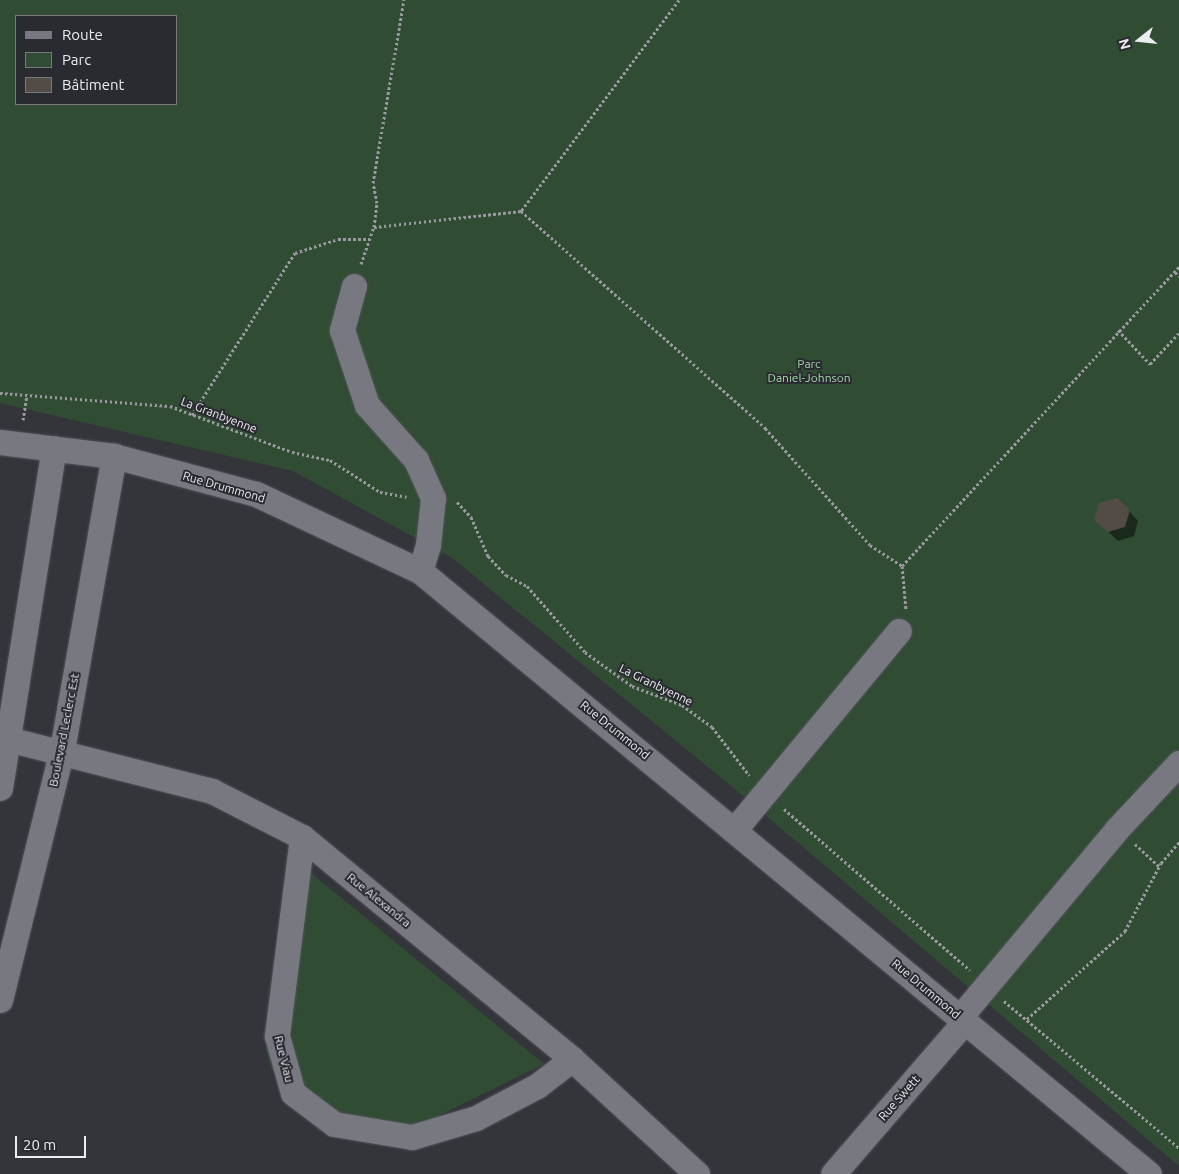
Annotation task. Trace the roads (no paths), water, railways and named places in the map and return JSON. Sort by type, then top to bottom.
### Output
[{"type":"street","points":[[354,286],[342,330],[367,405],[416,460],[433,498],[428,545],[420,571]]},
{"type":"street","name":"Rue Drummond","points":[[10,436],[54,448],[114,456],[256,494],[420,571],[735,829],[1149,1174]]},
{"type":"street","points":[[0,788],[6,738],[54,448]]},
{"type":"street","name":"Boulevard Leclerc Est","points":[[0,1000],[62,750],[114,456]]},
{"type":"street","points":[[735,829],[899,631]]},
{"type":"street","name":"Rue Alexandra","points":[[6,738],[62,750],[212,790],[302,837],[572,1059],[698,1174]]},
{"type":"street","name":"Rue Swett","points":[[833,1174],[1117,829],[1179,763]]},
{"type":"street","name":"Rue Viau","points":[[302,837],[276,1036],[293,1093],[334,1124],[412,1137],[476,1118],[537,1086],[572,1059]]},
{"type":"park label","name":"Parc Daniel-Johnson","points":[[809,371]]}]
